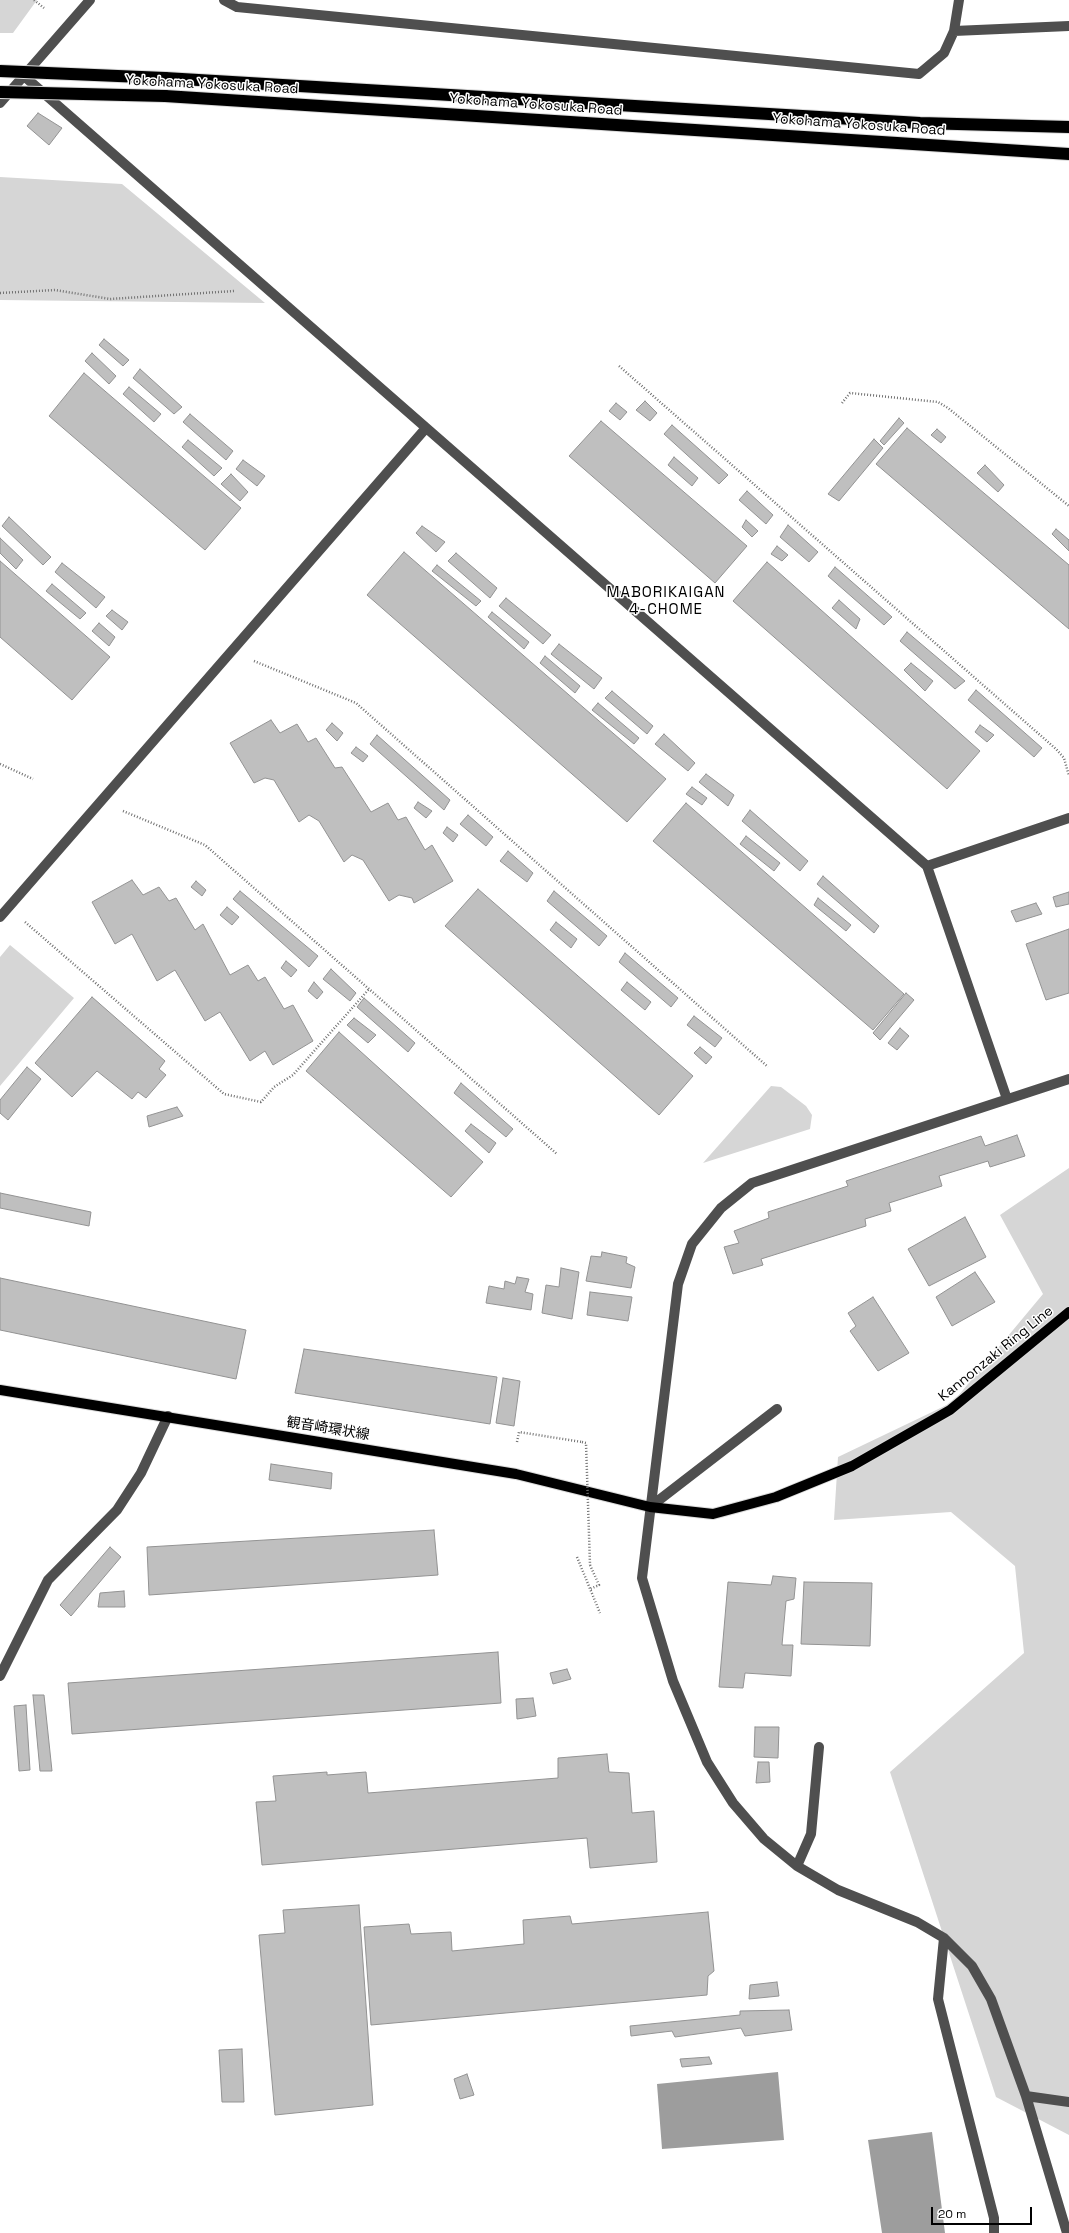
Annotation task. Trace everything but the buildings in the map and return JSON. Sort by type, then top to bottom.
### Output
[{"type":"highway","name":"Yokohama Yokosuka Road","points":[[0,70],[165,78],[920,124],[1069,127]]},
{"type":"highway","name":"Yokohama Yokosuka Road","points":[[0,92],[165,96],[1069,154]]},
{"type":"main road","name":"Kannonzaki Ring Line","points":[[650,1507],[713,1514],[776,1497],[852,1466],[950,1410],[1069,1312]]},
{"type":"main road","name":"観音崎環状線","points":[[0,1390],[168,1416],[516,1474],[650,1507]]},
{"type":"street","points":[[0,103],[90,0]]},
{"type":"street","points":[[224,0],[237,7],[919,74],[944,54],[954,31],[959,0]]},
{"type":"street","points":[[954,31],[1069,26]]},
{"type":"street","points":[[24,76],[927,866],[1006,1099]]},
{"type":"street","points":[[0,917],[426,428]]},
{"type":"street","points":[[927,866],[1069,818]]},
{"type":"street","points":[[1066,2233],[1026,2096],[991,1999],[972,1966],[944,1938],[917,1922],[838,1890],[797,1866],[764,1839],[733,1803],[707,1762],[673,1681],[642,1578],[678,1284],[692,1244],[720,1208],[752,1184],[1069,1079]]},
{"type":"street","points":[[650,1507],[777,1409]]},
{"type":"street","points":[[1,1669],[48,1580],[117,1510],[141,1473],[168,1416]]},
{"type":"street","points":[[797,1866],[811,1834],[819,1747]]},
{"type":"street","points":[[944,1938],[938,2000],[994,2218],[994,2233]]},
{"type":"street","points":[[1026,2096],[1069,2102]]},
{"type":"path","points":[[34,0],[44,8]]},
{"type":"path","points":[[0,293],[55,290],[110,299],[267,289]]},
{"type":"path","points":[[619,366],[1056,749],[1064,758],[1069,776]]},
{"type":"path","points":[[842,403],[850,393],[938,402],[948,408],[1069,506]]},
{"type":"path","points":[[232,651],[356,703],[768,1067]]},
{"type":"path","points":[[0,764],[33,778]]},
{"type":"path","points":[[101,801],[205,845],[556,1154]]},
{"type":"path","points":[[8,907],[224,1094],[261,1102],[274,1087],[293,1075],[369,989]]},
{"type":"path","points":[[517,1442],[519,1432],[586,1443],[590,1565],[599,1586],[590,1589]]},
{"type":"path","points":[[577,1557],[600,1613]]},
{"type":"shaded area","points":[[0,0],[37,0],[13,33],[0,33]]},
{"type":"shaded area","points":[[0,177],[122,184],[265,303],[0,300]]},
{"type":"shaded area","points":[[10,945],[74,998],[0,1086],[0,957]]},
{"type":"shaded area","points":[[771,1086],[781,1087],[806,1106],[812,1115],[810,1129],[703,1163]]},
{"type":"shaded area","points":[[1069,1168],[1069,2135],[996,2097],[890,1772],[1024,1653],[1015,1566],[951,1512],[834,1520],[838,1457],[953,1402],[1043,1294],[1000,1215]]},
{"type":"shaded area","points":[[778,2072],[784,2140],[662,2149],[657,2084]]},
{"type":"shaded area","points":[[932,2132],[945,2233],[882,2233],[868,2140]]},
{"type":"district","name":"MABORIKAIGAN 4-CHOME","points":[[666,602]]}]
